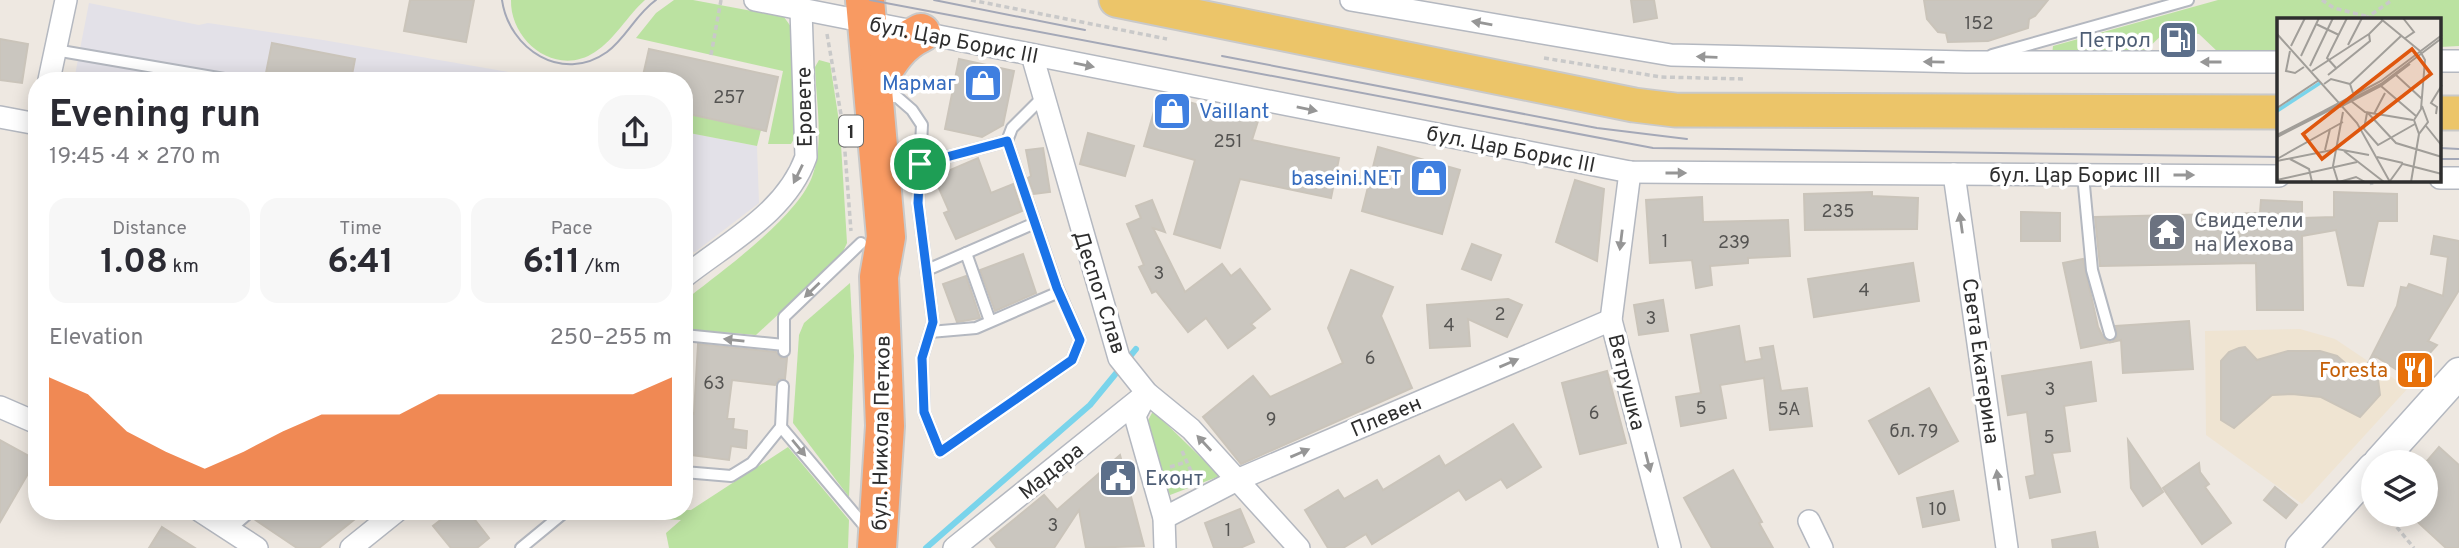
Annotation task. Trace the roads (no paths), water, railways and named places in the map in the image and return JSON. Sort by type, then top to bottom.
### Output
[{"type":"highway","name":"бул. Никола Петков","points":[[853,10],[874,92],[886,237],[879,277],[885,426],[878,545]]},
{"type":"highway","name":"бул. Никола Петков","points":[[853,10],[861,243],[879,277]]},
{"type":"highway","points":[[874,92],[895,50],[906,40],[921,33]]},
{"type":"main road","points":[[1115,0],[1620,103],[1675,110],[2277,112]]},
{"type":"main road","points":[[2390,450],[2459,373]]},
{"type":"main road","points":[[2301,548],[2361,481]]},
{"type":"street","points":[[51,72],[66,0]]},
{"type":"street","name":"бул. Цар Борис III","points":[[755,0],[802,10],[853,10],[921,33],[1630,172],[2277,176]]},
{"type":"street","points":[[1351,0],[1671,55],[1966,62],[2277,62]]},
{"type":"street","name":"Еровете","points":[[694,260],[766,215],[788,193],[799,175],[806,157],[802,10]]},
{"type":"street","name":"Деспот Слав","points":[[1032,55],[1119,358],[1147,393],[1191,429],[1299,548]]},
{"type":"street","points":[[0,117],[28,122]]},
{"type":"street","name":"Ветрушка","points":[[1630,172],[1611,320],[1670,548]]},
{"type":"street","name":"Света Екатерина","points":[[1954,174],[2007,548]]},
{"type":"street","name":"Плевен","points":[[1164,518],[1237,480],[1611,320]]},
{"type":"street","points":[[1147,393],[1135,416],[1164,518],[1165,548]]},
{"type":"street","name":"Мадара","points":[[954,548],[1147,393]]},
{"type":"street","points":[[0,407],[28,420]]},
{"type":"street","points":[[214,520],[257,548]]},
{"type":"street","points":[[351,548],[386,520]]},
{"type":"street","points":[[1809,521],[1822,548]]},
{"type":"lane","points":[[1966,62],[2188,0]]},
{"type":"lane","points":[[55,50],[183,72]]},
{"type":"lane","points":[[874,92],[897,97],[912,110],[922,125],[918,203],[933,322],[922,358],[924,412],[940,452],[1072,360],[1080,340],[1059,292],[1007,141],[1012,128],[1043,97]]},
{"type":"lane","points":[[920,164],[1007,141]]},
{"type":"lane","points":[[2083,175],[2092,270],[2110,334]]},
{"type":"lane","points":[[927,270],[1035,223]]},
{"type":"lane","points":[[693,336],[784,348],[785,317],[861,243]]},
{"type":"lane","points":[[966,253],[990,321]]},
{"type":"lane","points":[[930,332],[976,328],[1059,292]]},
{"type":"lane","points":[[693,473],[731,476],[752,463],[781,427],[783,386]]},
{"type":"lane","points":[[781,427],[878,545]]},
{"type":"lane","points":[[229,530],[241,520]]},
{"type":"lane","points":[[522,548],[555,520]]},
{"type":"waterway","points":[[926,548],[1090,405],[1136,349]]},
{"type":"tram line","points":[[502,0],[507,18],[526,46],[556,63],[573,64],[590,61],[607,52],[656,0]]},
{"type":"tram line","points":[[870,0],[1653,148],[2277,157]]},
{"type":"tram line","points":[[934,0],[1085,30]]},
{"type":"tram line","points":[[1222,56],[1597,128],[1687,139]]},
{"type":"tram line","points":[[2442,148],[2459,149]]},
{"type":"tram line","points":[[2442,159],[2459,159]]},
{"type":"place","name":"Петрол","points":[[2178,40]]},
{"type":"place","name":"Мармаг","points":[[983,83]]},
{"type":"place","name":"Vaillant","points":[[1172,111]]},
{"type":"place","name":"baseini.NET","points":[[1429,178]]},
{"type":"place","name":"Свидетели на Йехова","points":[[2167,232]]},
{"type":"place","name":"Foresta","points":[[2415,370]]},
{"type":"place","name":"Еконт","points":[[1118,478]]}]
